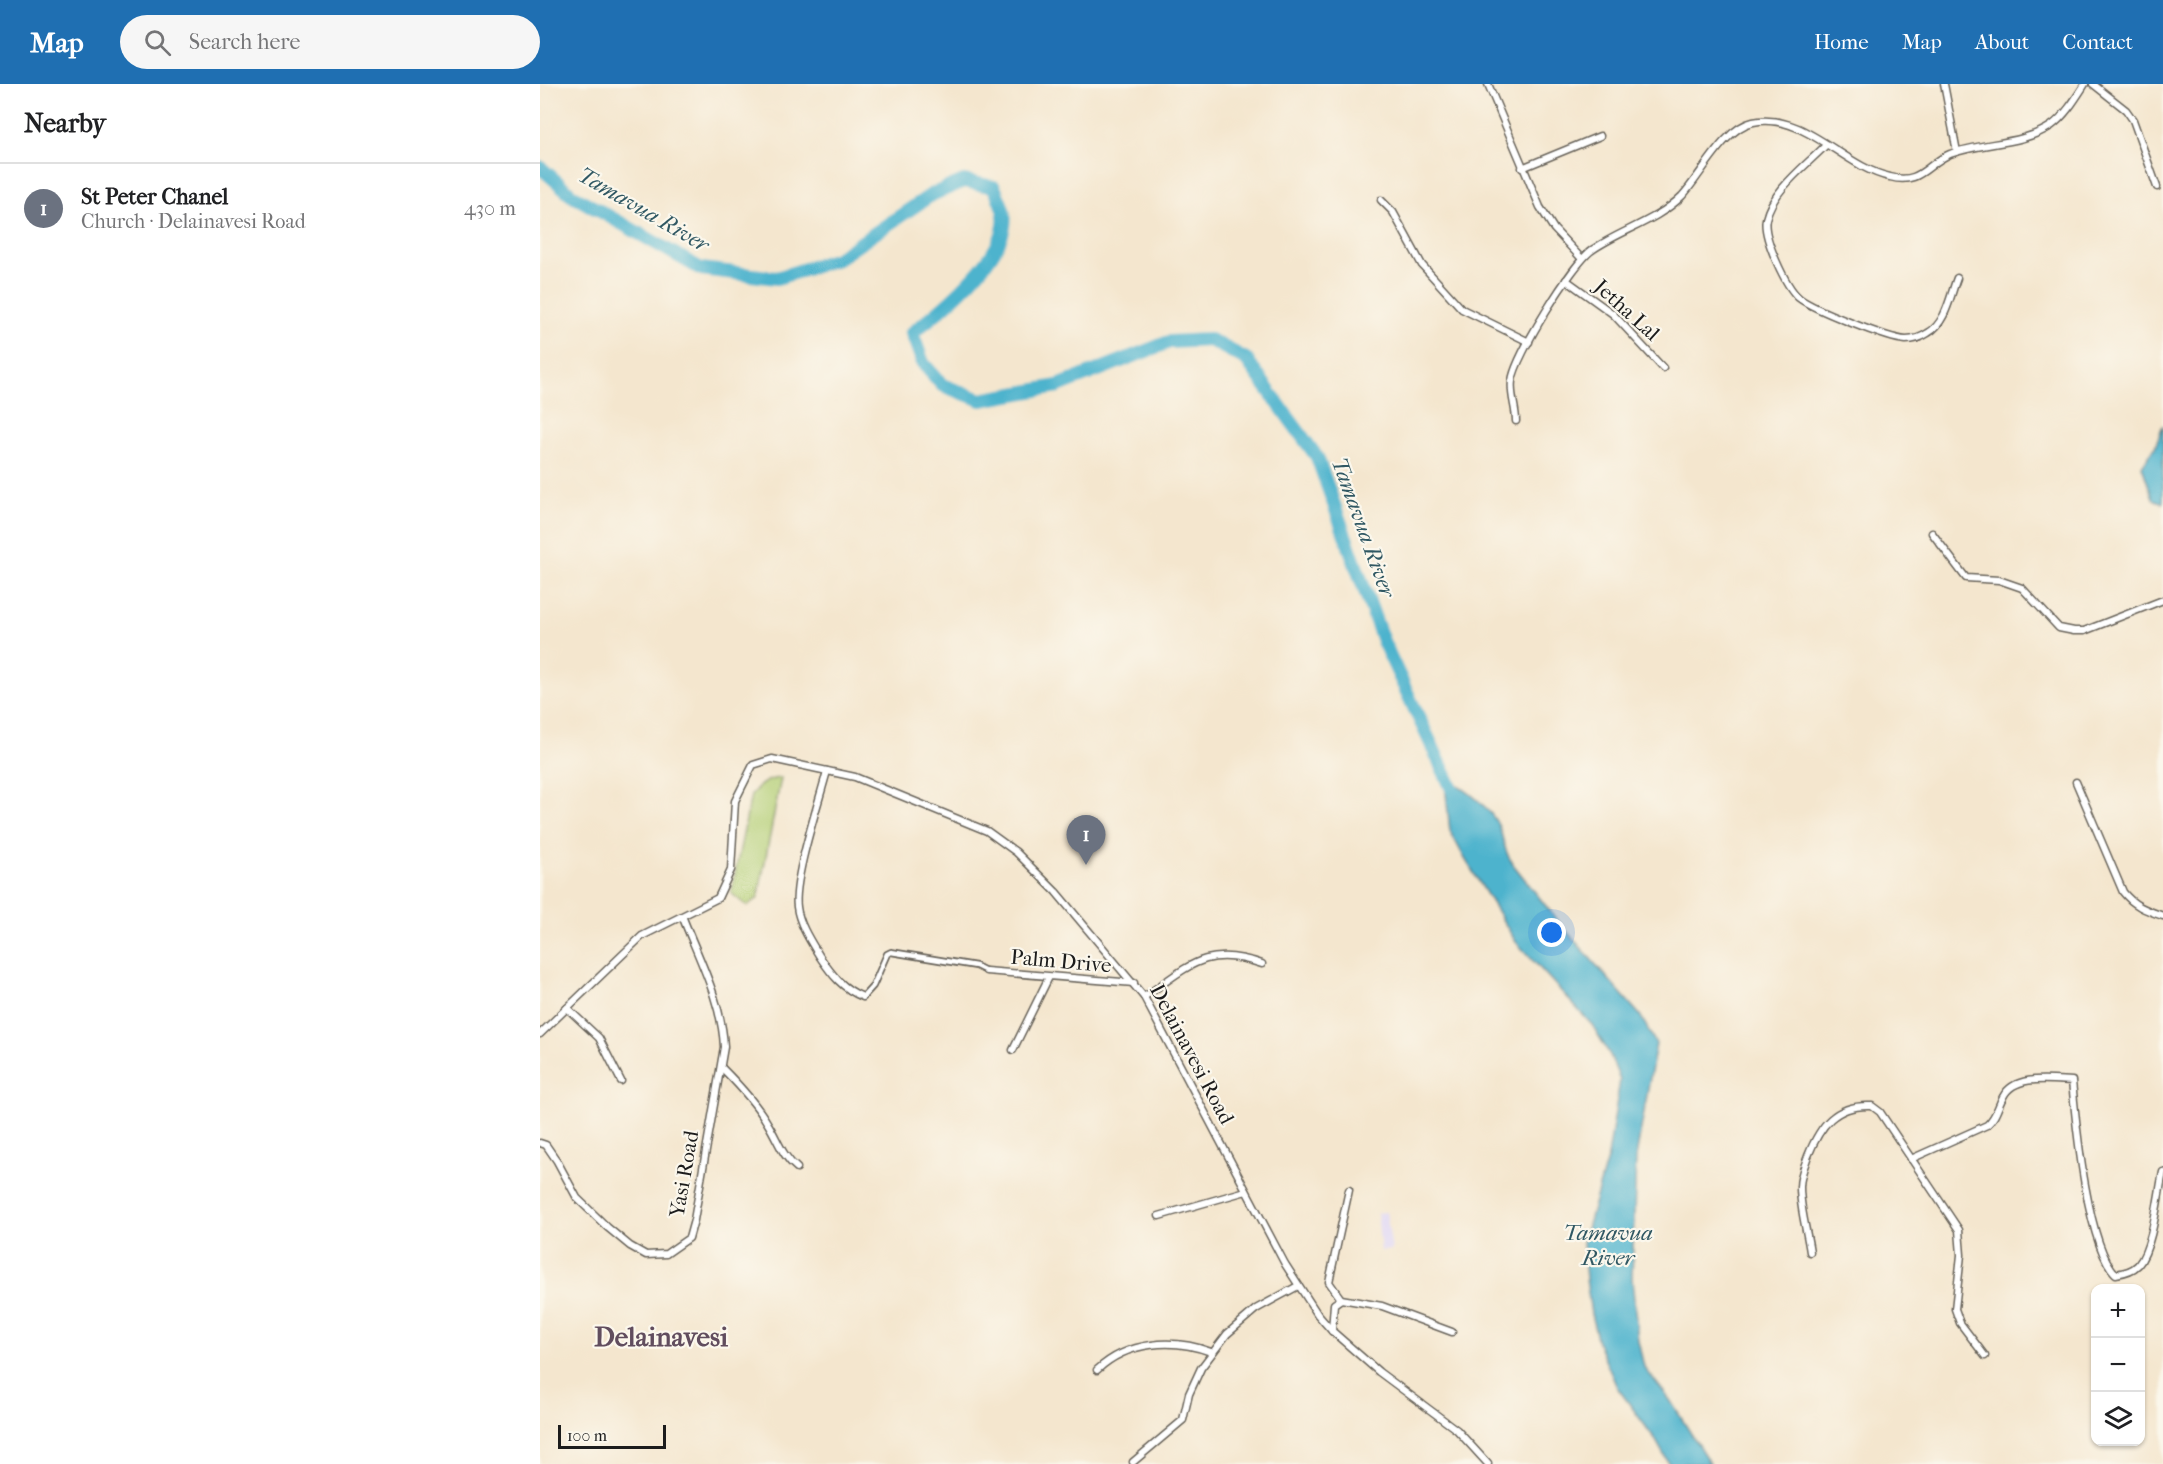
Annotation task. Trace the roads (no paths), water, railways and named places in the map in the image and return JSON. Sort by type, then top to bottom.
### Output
[{"type":"street","points":[[1488,84],[1522,168],[1544,214],[1582,259]]},
{"type":"street","points":[[1944,84],[1957,152]]},
{"type":"street","points":[[1516,421],[1511,399],[1512,378],[1529,342],[1566,280],[1582,259],[1592,250],[1646,221],[1680,197],[1713,155],[1734,133],[1750,123],[1773,121],[1799,129],[1869,170],[1903,179],[1924,174],[1937,162],[1957,152],[2040,132],[2052,125],[2085,84]]},
{"type":"street","points":[[2093,84],[2126,110],[2133,120],[2157,187]]},
{"type":"street","points":[[1522,168],[1600,136]]},
{"type":"street","points":[[1826,145],[1780,192],[1766,218],[1769,241],[1784,277],[1796,294],[1825,311],[1889,336],[1906,340],[1922,337],[1936,326],[1945,313],[1957,278]]},
{"type":"street","points":[[1381,200],[1393,212],[1422,264],[1462,309],[1529,342]]},
{"type":"street","name":"Jetha Lal","points":[[1566,280],[1612,314],[1663,368]]},
{"type":"street","points":[[1932,533],[1966,578],[1999,580],[2022,588],[2059,628],[2084,631],[2163,600]]},
{"type":"street","name":"Delainavesi Road","points":[[540,1034],[642,936],[683,918],[718,898],[731,870],[735,801],[753,765],[772,759],[855,777],[987,831],[1016,852],[1056,892],[1144,997],[1298,1286],[1332,1331],[1379,1372],[1457,1430],[1488,1464]]},
{"type":"street","points":[[827,771],[799,881],[797,906],[802,923],[829,970],[848,991],[863,997],[873,986],[887,954],[891,952],[975,966],[986,971]]},
{"type":"street","points":[[2076,782],[2123,892],[2131,902],[2163,916]]},
{"type":"street","name":"Yasi Road","points":[[540,1143],[546,1145],[557,1161],[577,1198],[630,1246],[646,1255],[666,1254],[688,1238],[722,1068],[723,1030],[717,1006],[683,918]]},
{"type":"street","points":[[1144,997],[1201,959],[1216,956],[1242,957],[1262,964]]},
{"type":"street","name":"Palm Drive","points":[[986,971],[1134,983]]},
{"type":"street","points":[[1013,1050],[1049,977]]},
{"type":"street","points":[[567,1008],[602,1042],[621,1081]]},
{"type":"street","points":[[722,1068],[750,1099],[768,1123],[782,1152],[797,1168]]},
{"type":"street","points":[[1911,1160],[1987,1125],[1995,1118],[2005,1091],[2011,1086],[2033,1080],[2072,1081],[2079,1158],[2104,1258],[2116,1274],[2128,1272],[2138,1264],[2147,1246],[2163,1172]]},
{"type":"street","points":[[1810,1252],[1800,1185],[1811,1144],[1824,1124],[1846,1109],[1872,1106],[1880,1112],[1959,1230],[1961,1256],[1955,1309],[1960,1323],[1985,1356]]},
{"type":"street","points":[[1349,1190],[1329,1282],[1341,1299],[1382,1306],[1452,1332]]},
{"type":"street","points":[[1159,1216],[1246,1191]]},
{"type":"street","points":[[1134,1462],[1183,1420],[1189,1394],[1211,1352],[1248,1314],[1298,1286]]},
{"type":"street","points":[[1332,1331],[1334,1304],[1341,1299]]},
{"type":"street","points":[[1097,1370],[1115,1357],[1157,1344],[1185,1344],[1211,1352]]},
{"type":"water","points":[[2163,425],[2163,503],[2153,499],[2142,466],[2155,447]]},
{"type":"water","name":"Tamavua River","points":[[1444,775],[1489,811],[1499,827],[1509,859],[1561,925],[1640,1015],[1656,1044],[1636,1157],[1632,1278],[1638,1341],[1644,1367],[1670,1400],[1710,1464],[1669,1464],[1655,1439],[1617,1387],[1599,1346],[1591,1314],[1583,1242],[1608,1156],[1620,1080],[1610,1055],[1593,1026],[1516,942],[1465,859],[1450,831]]},
{"type":"waterway","name":"Tamavua River","points":[[540,167],[572,195],[701,269],[777,278],[837,259],[931,195],[964,181],[994,187],[1004,214],[1003,230],[997,246],[971,280],[912,333],[923,363],[942,385],[981,400],[1058,386],[1169,342],[1210,340],[1246,359],[1317,457],[1383,641],[1453,791]]},
{"type":"place","name":"St Peter Chanel","points":[[1086,865]]},
{"type":"district","name":"Delainavesi","points":[[661,1337]]}]
